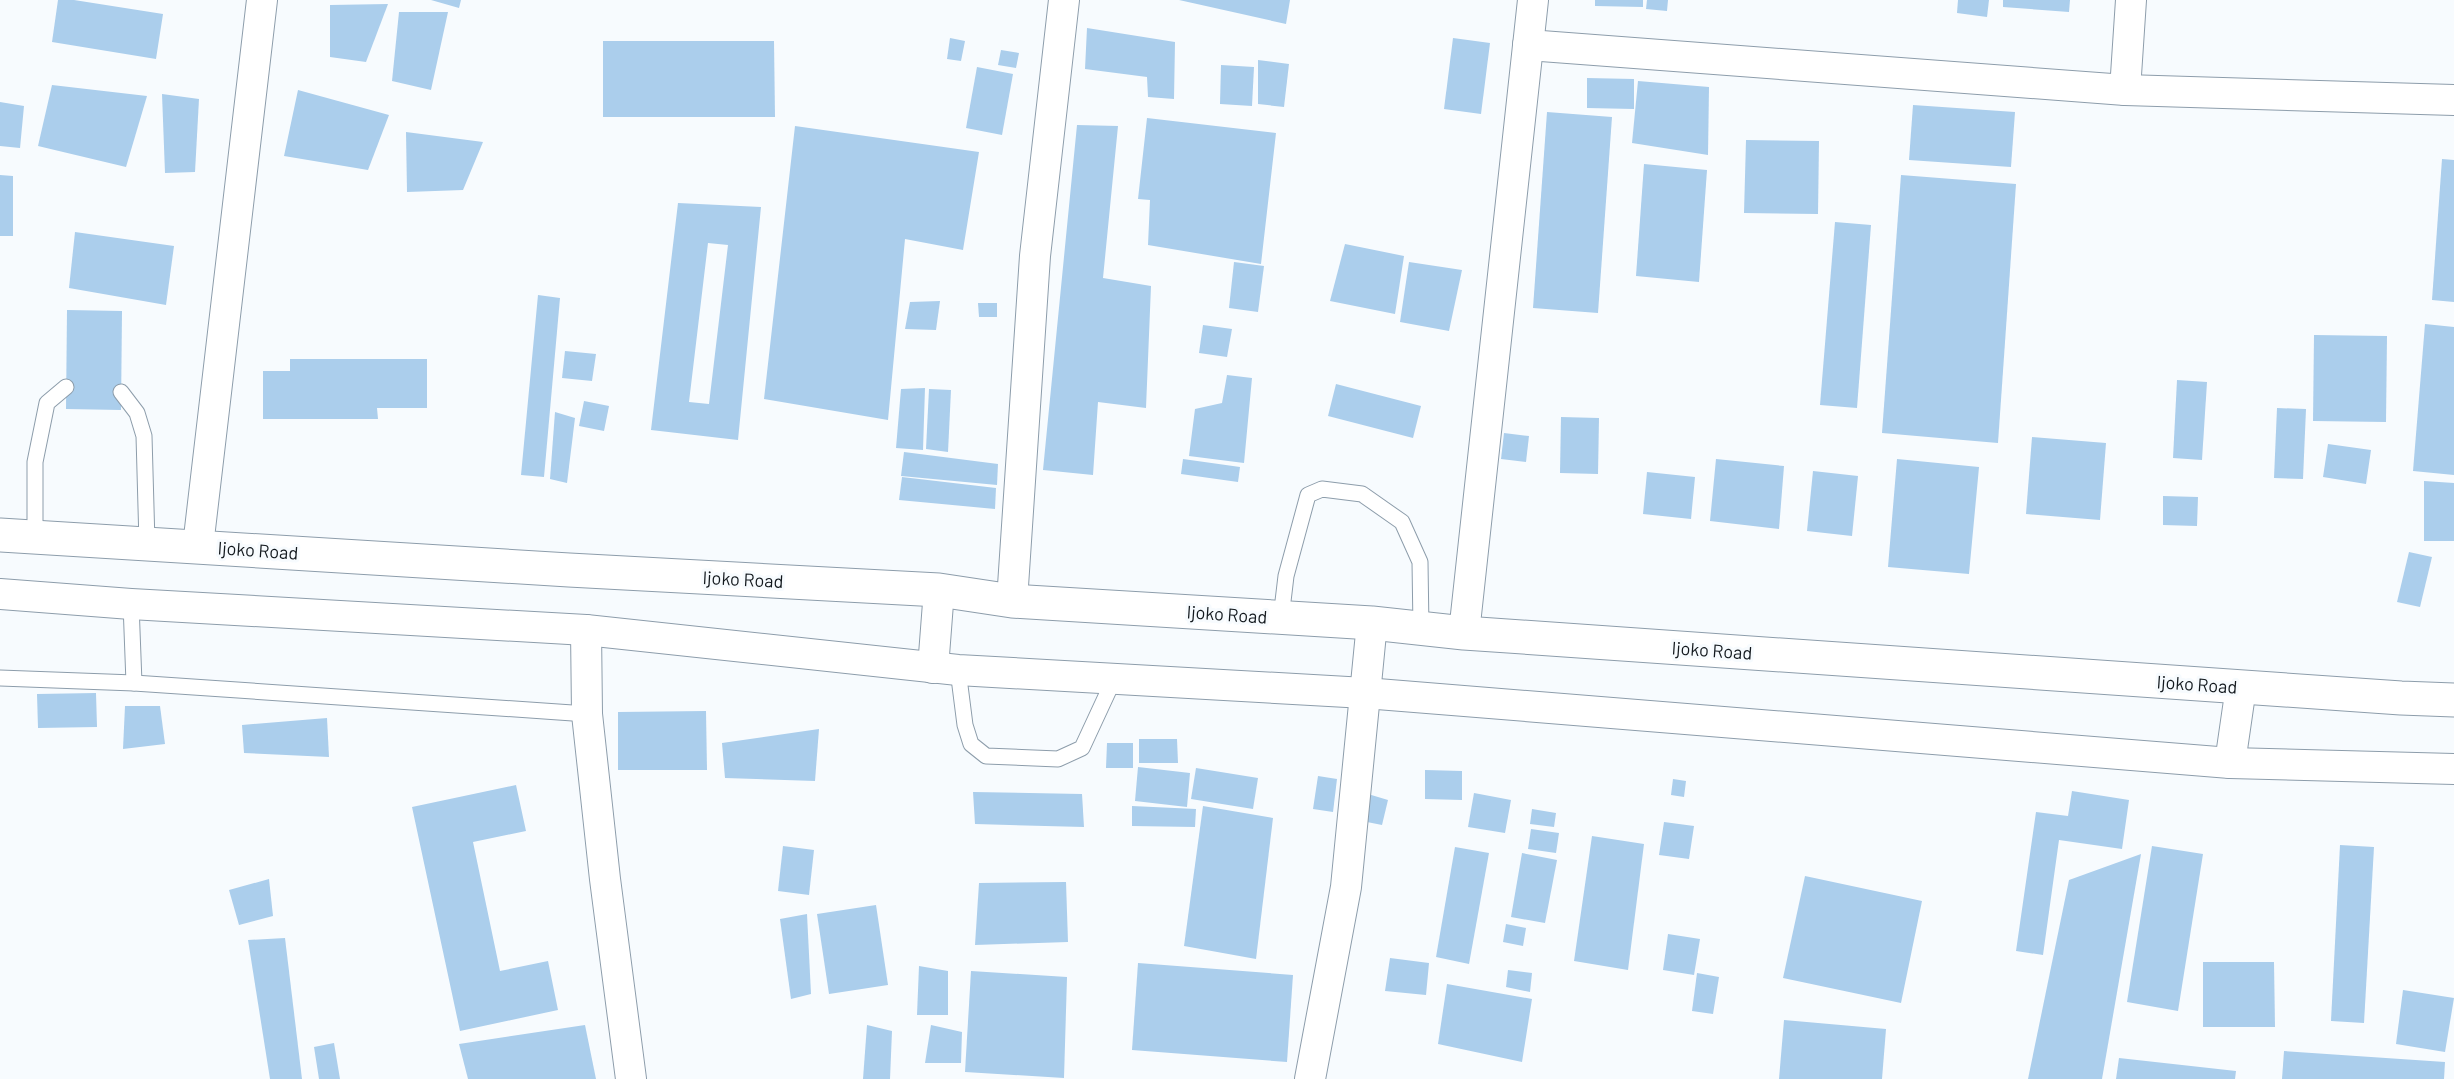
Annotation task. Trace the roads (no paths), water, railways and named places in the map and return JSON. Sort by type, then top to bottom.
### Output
[{"type":"main road","name":"Ijoko Road","points":[[0,535],[939,590],[1012,601],[1372,623],[1464,633],[2454,700]]},
{"type":"street","points":[[198,546],[262,0]]},
{"type":"street","points":[[1012,601],[1035,256],[1064,0]]},
{"type":"street","points":[[1464,633],[1533,0]]},
{"type":"street","points":[[2125,90],[2131,0]]},
{"type":"street","points":[[1528,45],[2125,90],[2454,100]]},
{"type":"street","points":[[939,590],[945,669]]},
{"type":"street","points":[[0,594],[131,604],[586,630],[945,669],[1365,693],[2230,763],[2454,769]]},
{"type":"street","points":[[1310,1079],[1346,887],[1372,623]]},
{"type":"street","points":[[586,630],[587,714],[604,879],[631,1079]]},
{"type":"street","points":[[2230,763],[2241,687]]},
{"type":"lane","points":[[35,537],[35,462],[47,403],[66,387]]},
{"type":"lane","points":[[121,392],[137,413],[144,436],[147,543]]},
{"type":"lane","points":[[1281,618],[1286,576],[1308,495],[1322,489],[1362,494],[1402,522],[1420,562],[1421,629]]},
{"type":"lane","points":[[131,604],[134,683]]},
{"type":"lane","points":[[945,669],[971,744],[986,756],[1058,759],[1082,748],[1114,679]]},
{"type":"lane","points":[[0,678],[134,683],[587,714]]}]
